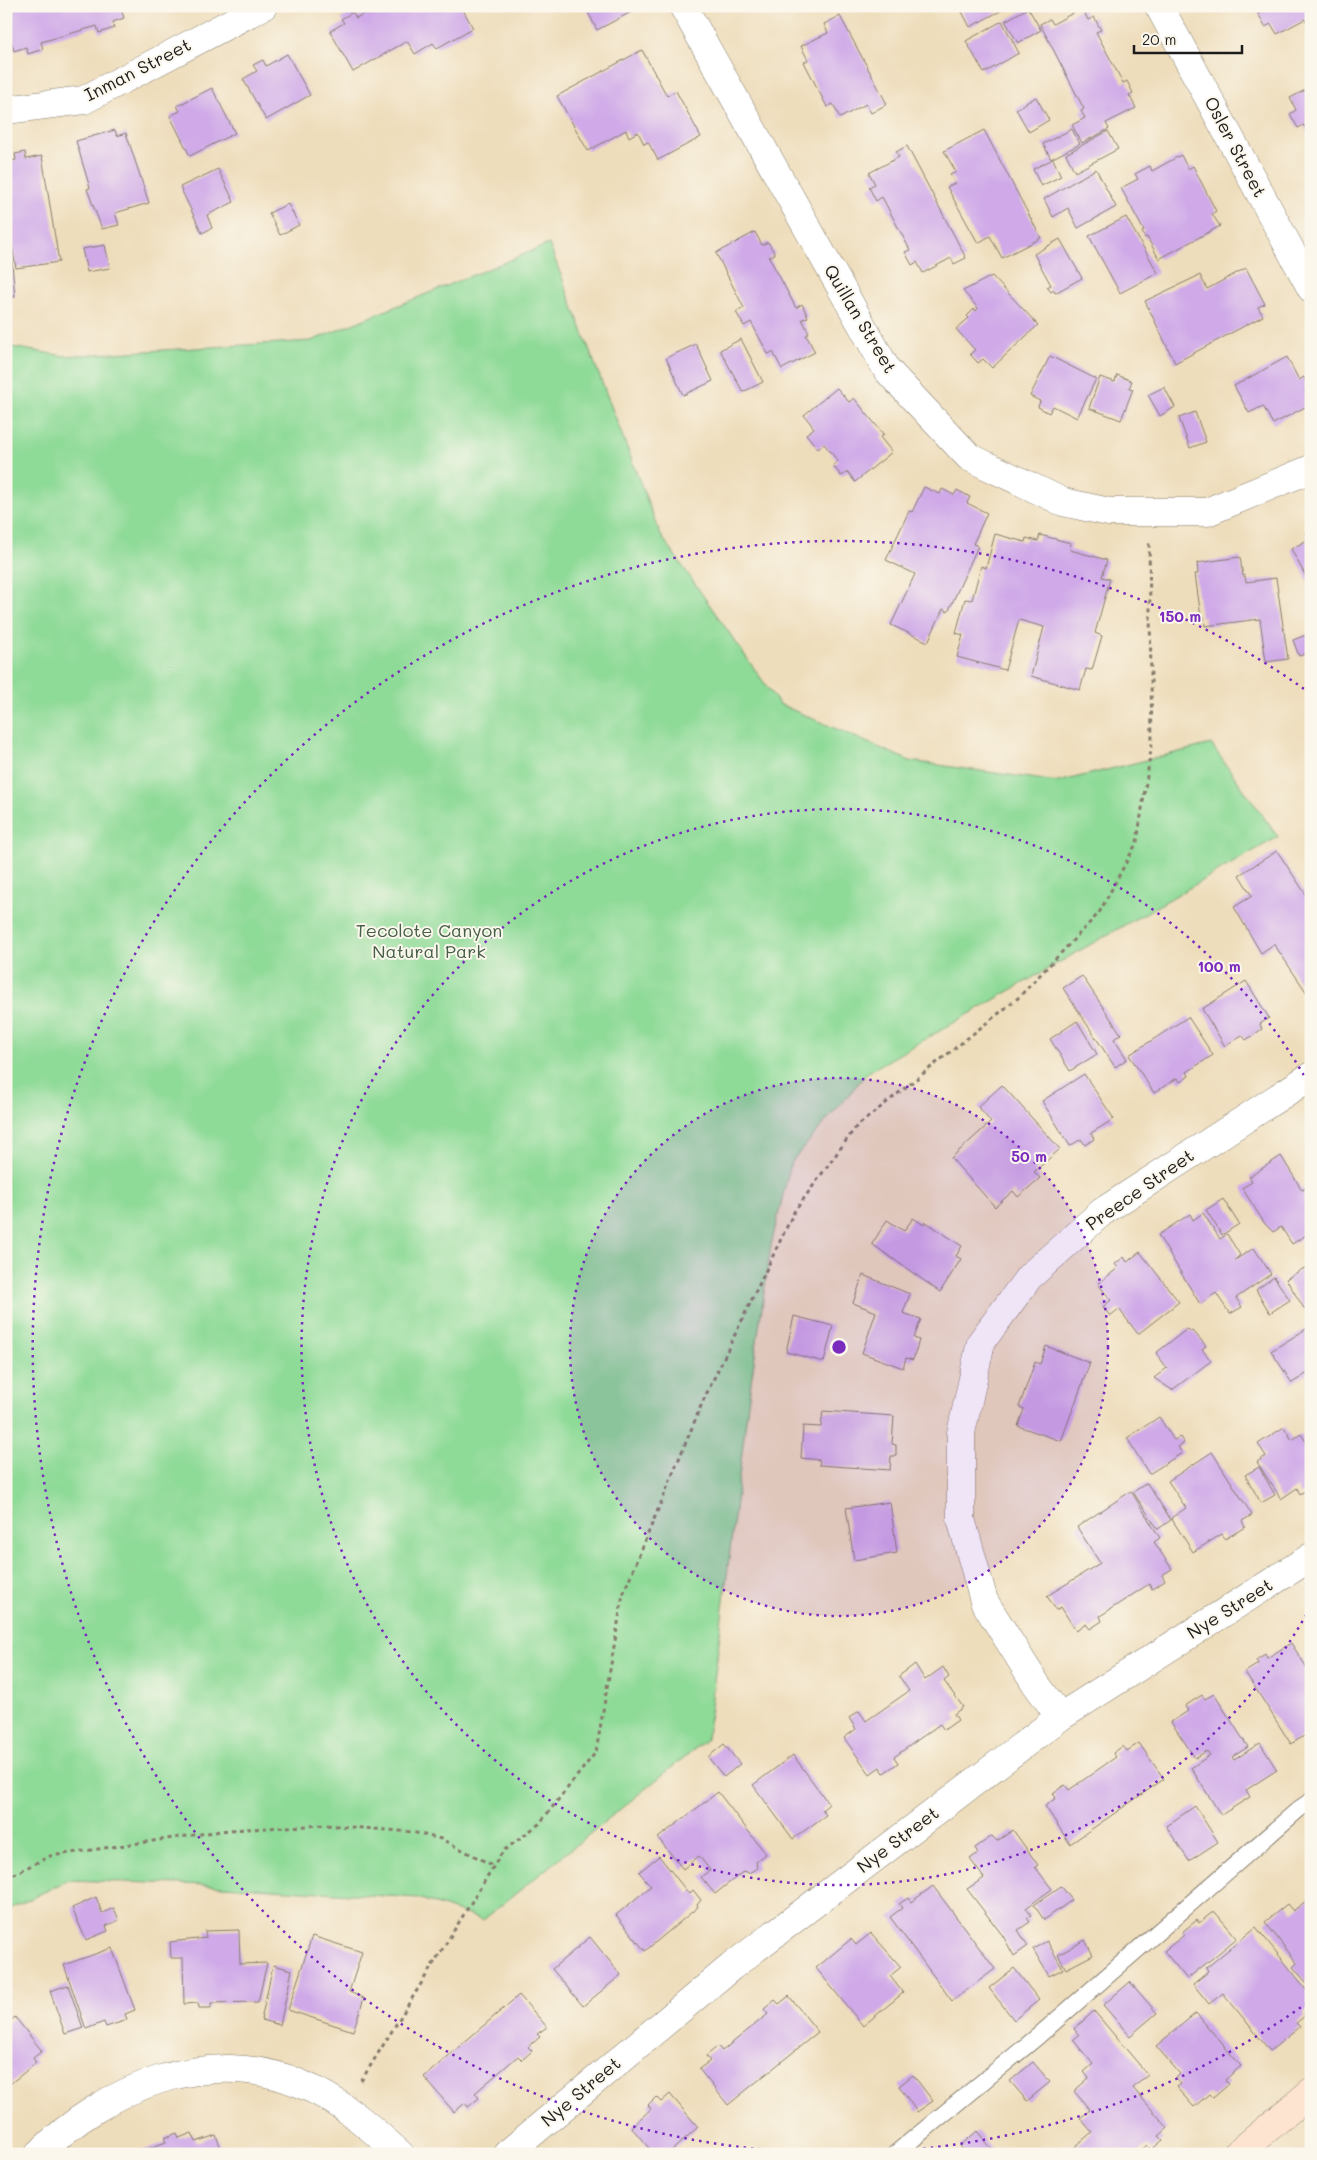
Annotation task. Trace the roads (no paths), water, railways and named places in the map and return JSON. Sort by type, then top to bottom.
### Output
[{"type":"street","name":"Inman Street","points":[[6,110],[84,100],[263,6]]},
{"type":"street","name":"Quillan Street","points":[[683,6],[887,370],[969,456],[1063,502],[1109,512],[1207,512],[1311,469]]},
{"type":"street","name":"Osler Street","points":[[1159,6],[1311,288]]},
{"type":"street","name":"Preece Street","points":[[1060,1717],[1036,1684],[984,1601],[961,1519],[961,1433],[981,1342],[1029,1277],[1102,1212],[1311,1076]]},
{"type":"street","name":"Nye Street","points":[[507,2154],[731,1967],[1060,1717],[1311,1557]]},
{"type":"street","points":[[39,2154],[81,2118],[108,2101],[180,2072],[212,2069],[248,2070],[273,2074],[301,2084],[357,2115],[400,2154]]},
{"type":"street","points":[[1237,2154],[1311,2092]]},
{"type":"lane","points":[[895,2154],[1037,2038],[1299,1809],[1311,1801]]},
{"type":"park label","name":"Tecolote Canyon Natural Park","points":[[429,941]]}]
